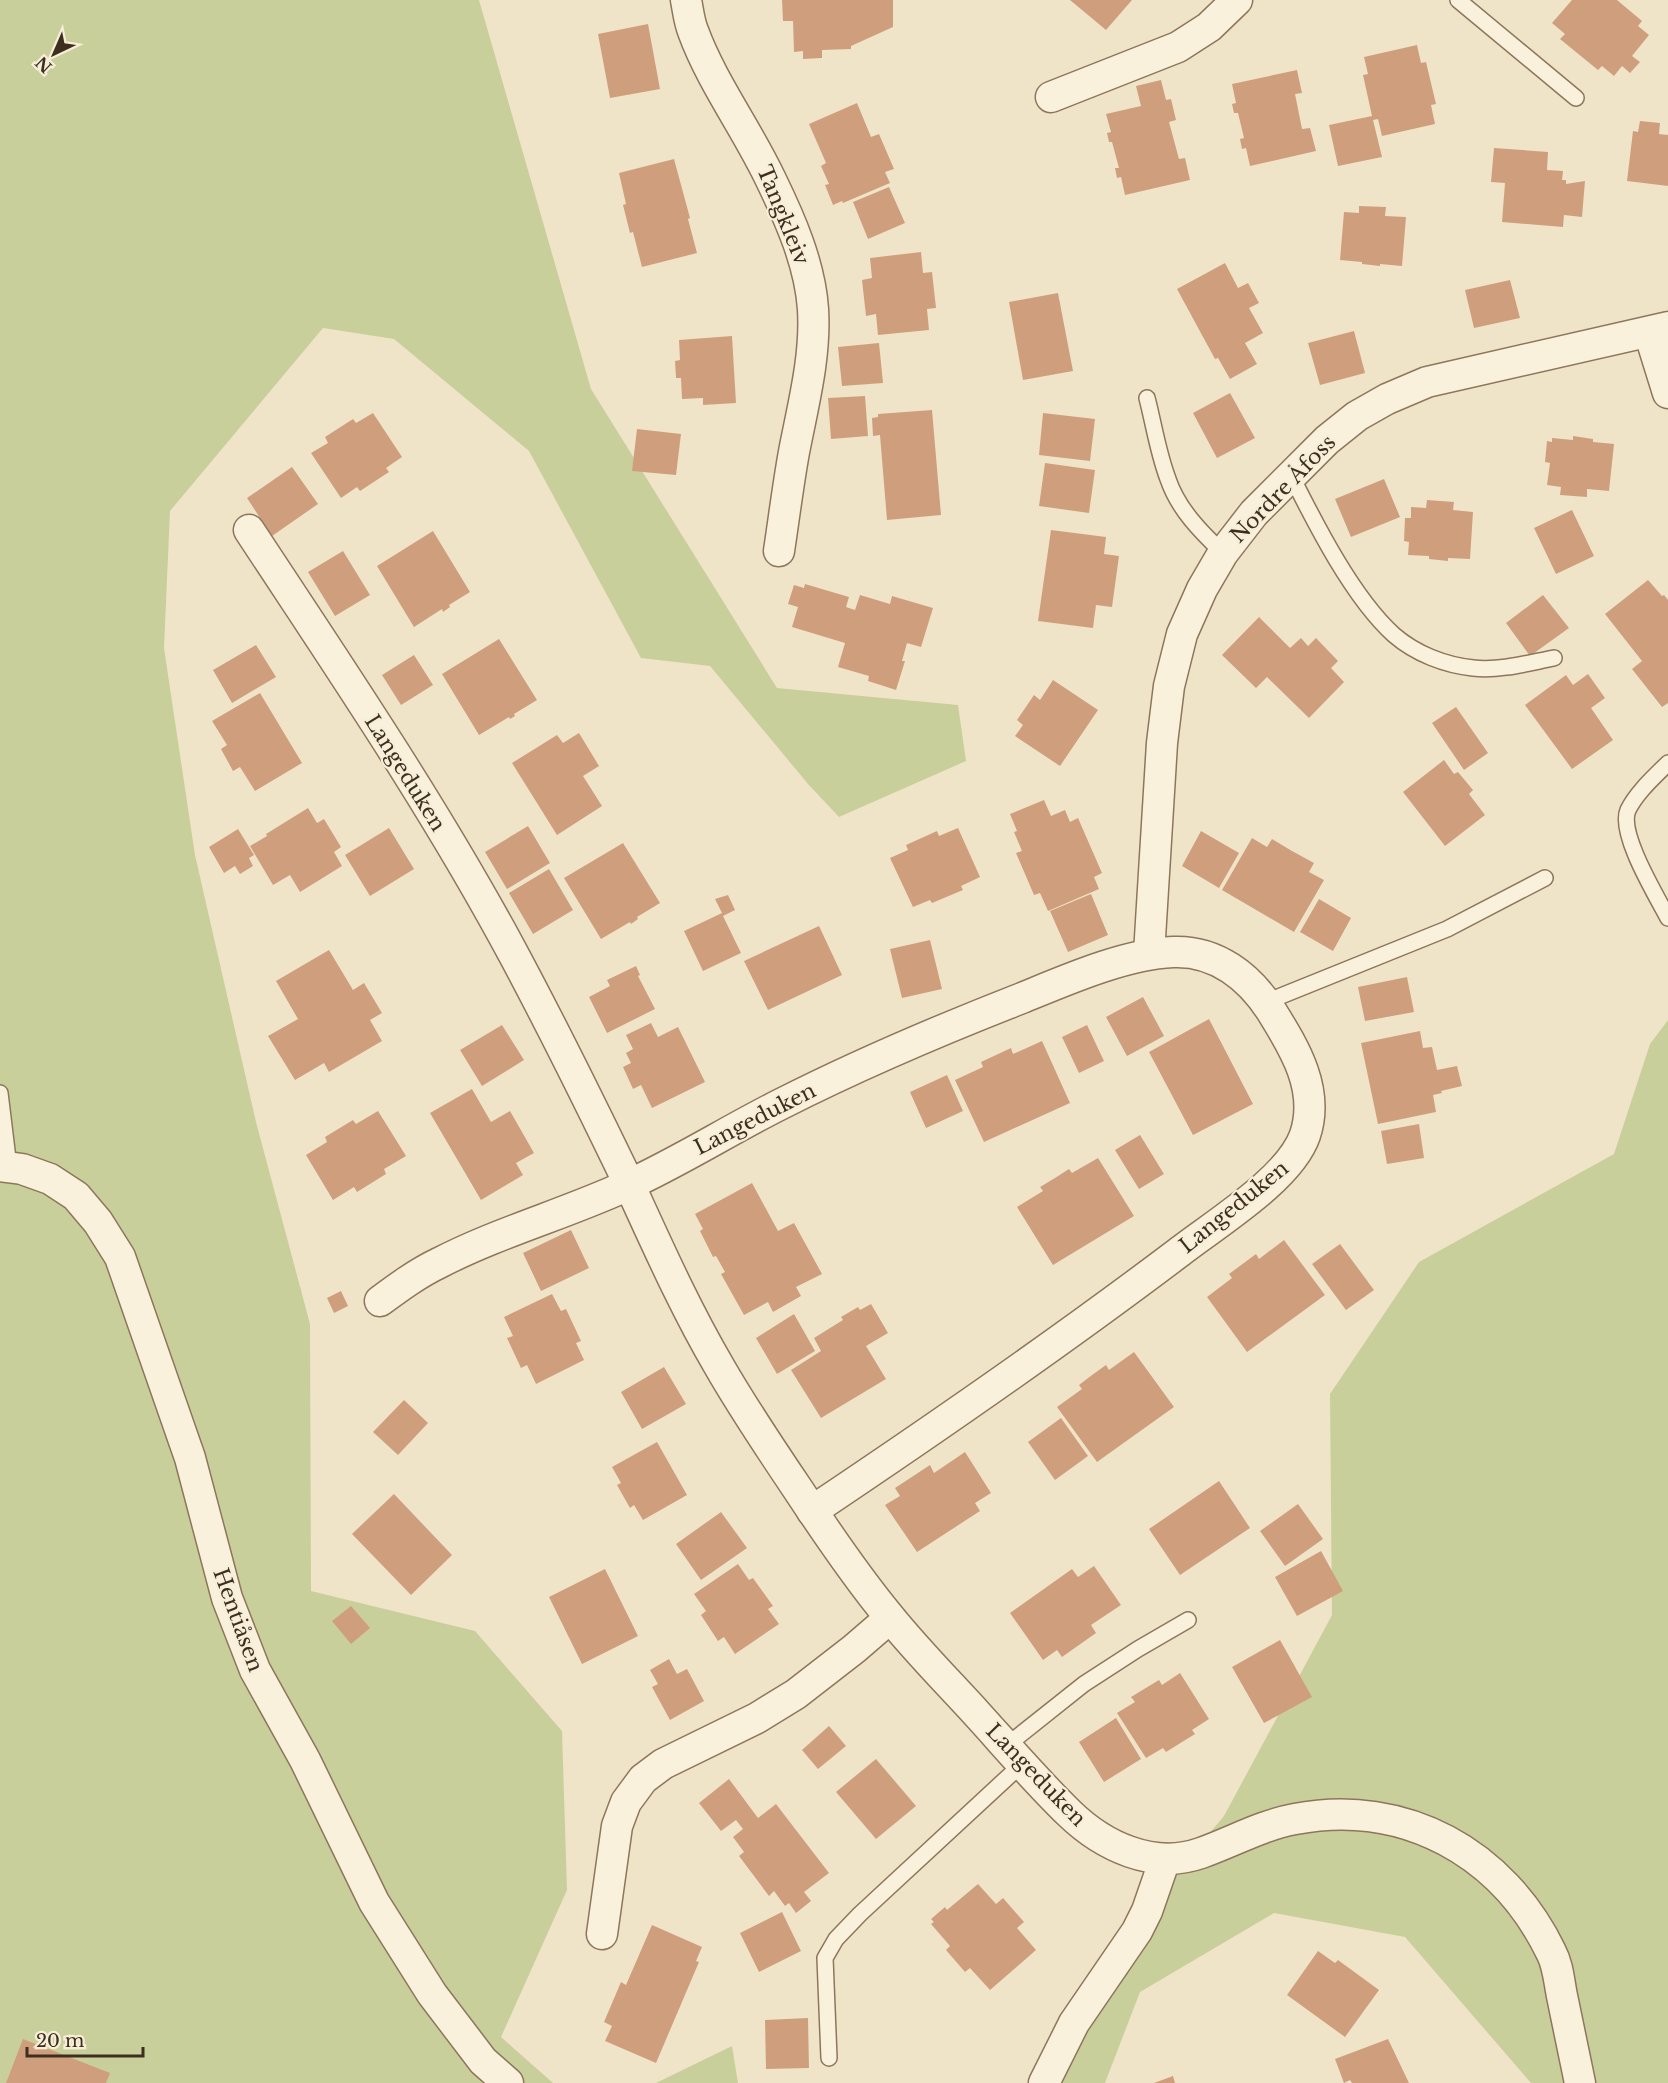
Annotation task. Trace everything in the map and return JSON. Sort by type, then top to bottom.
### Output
[{"type":"street","name":"Tangkleiv","points":[[686,0],[692,29],[704,55],[771,179],[794,233],[806,271],[813,306],[814,336],[810,371],[779,551]]},
{"type":"street","points":[[1050,97],[1178,47],[1209,27],[1237,0]]},
{"type":"street","points":[[1659,330],[1668,393]]},
{"type":"street","name":"Nordre Åfoss","points":[[1149,954],[1162,743],[1169,686],[1182,634],[1202,589],[1223,553],[1254,513],[1327,440],[1357,416],[1387,399],[1426,382],[1659,330]]},
{"type":"street","name":"Langeduken","points":[[249,530],[396,756],[508,944],[629,1185],[663,1261],[718,1365],[754,1425],[812,1511],[890,1618],[1072,1816],[1095,1834],[1124,1850],[1165,1859],[1194,1856],[1259,1828],[1297,1818],[1337,1815],[1386,1818],[1424,1828],[1463,1848],[1495,1875],[1508,1890],[1527,1913],[1554,1956],[1580,2083]]},
{"type":"street","name":"Langeduken","points":[[380,1300],[413,1277],[471,1247],[629,1185],[782,1104],[917,1039],[1056,984],[1149,954],[1174,951],[1200,953],[1224,964],[1248,980],[1266,1002],[1294,1046],[1308,1085],[1310,1112],[1305,1135],[1295,1156],[1282,1170],[1232,1212],[1127,1291],[1011,1376],[812,1511]]},
{"type":"street","name":"Hentiåsen","points":[[4,1166],[22,1169],[50,1179],[76,1196],[98,1222],[120,1257],[190,1458],[227,1598],[255,1670],[305,1760],[374,1902],[432,1994],[483,2061],[508,2083]]},
{"type":"street","points":[[602,1934],[617,1826],[626,1802],[643,1779],[663,1764],[757,1718],[796,1694],[890,1618]]},
{"type":"street","points":[[1044,2083],[1074,2023],[1137,1931],[1147,1911],[1165,1859]]},
{"type":"lane","points":[[1458,0],[1576,98]]},
{"type":"lane","points":[[1147,398],[1168,480],[1179,503],[1197,528],[1223,553]]},
{"type":"lane","points":[[1291,475],[1312,516],[1354,586],[1370,608],[1395,635],[1419,651],[1442,662],[1474,668],[1508,667],[1554,658]]},
{"type":"lane","points":[[1668,763],[1637,795],[1627,812],[1626,827],[1632,845],[1668,918]]},
{"type":"lane","points":[[1266,1002],[1448,929],[1545,878]]},
{"type":"lane","points":[[0,1093],[4,1166]]},
{"type":"lane","points":[[829,2058],[825,1958],[836,1939],[1084,1684],[1138,1648],[1188,1620]]},
{"type":"green space","points":[[0,0],[479,0],[591,389],[777,688],[958,705],[966,761],[839,817],[808,784],[710,666],[641,658],[529,451],[394,339],[323,328],[170,511],[164,648],[195,855],[256,1122],[310,1324],[311,1591],[475,1631],[562,1731],[567,1890],[501,2037],[553,2083],[0,2083]]},
{"type":"green space","points":[[1668,1020],[1668,2083],[1531,2083],[1405,1937],[1274,1913],[1140,1992],[1105,2083],[1052,2083],[1082,1985],[1224,1816],[1332,1615],[1330,1394],[1419,1262],[1614,1154],[1650,1044]]},
{"type":"green space","points":[[732,2046],[738,2083],[656,2083]]},
{"type":"building","points":[[782,0],[893,0],[893,27],[851,46],[851,49],[822,50],[822,58],[803,59],[803,51],[794,52],[793,21],[783,21]]},
{"type":"building","points":[[1070,0],[1132,0],[1106,30]]},
{"type":"building","points":[[1572,0],[1617,0],[1642,21],[1638,26],[1649,35],[1632,56],[1640,62],[1630,73],[1622,66],[1614,76],[1602,66],[1598,70],[1560,39],[1565,34],[1552,23]]},
{"type":"building","points":[[648,24],[660,89],[610,98],[598,34]]},
{"type":"building","points":[[1417,45],[1421,63],[1426,62],[1436,104],[1431,105],[1435,124],[1382,136],[1378,119],[1373,120],[1382,157],[1338,166],[1329,125],[1372,116],[1363,75],[1368,74],[1364,57]]},
{"type":"building","points":[[1297,70],[1302,93],[1295,94],[1302,129],[1310,128],[1316,151],[1250,166],[1246,148],[1242,149],[1240,139],[1244,138],[1238,113],[1234,113],[1232,104],[1236,103],[1232,84]]},
{"type":"building","points":[[1161,80],[1166,100],[1171,99],[1176,120],[1169,122],[1179,159],[1185,158],[1190,180],[1125,195],[1121,177],[1117,178],[1115,168],[1119,168],[1112,142],[1109,142],[1107,133],[1111,132],[1106,114],[1141,106],[1136,86]]},
{"type":"building","points":[[857,103],[871,137],[879,134],[894,169],[885,172],[890,183],[833,205],[825,185],[829,184],[821,166],[826,163],[809,124]]},
{"type":"building","points":[[1640,121],[1660,123],[1659,134],[1668,135],[1668,186],[1627,181],[1633,131],[1638,132]]},
{"type":"building","points":[[1494,148],[1548,152],[1547,170],[1563,171],[1562,180],[1566,180],[1566,184],[1585,181],[1582,217],[1564,215],[1563,227],[1502,222],[1505,183],[1491,182]]},
{"type":"building","points":[[674,159],[697,253],[642,267],[623,205],[626,204],[619,173]]},
{"type":"building","points":[[889,187],[905,223],[868,239],[853,202]]},
{"type":"building","points":[[1359,206],[1386,207],[1385,216],[1406,217],[1402,266],[1380,264],[1380,266],[1340,260],[1344,212],[1359,213]]},
{"type":"building","points":[[921,252],[923,273],[932,272],[936,308],[927,309],[929,330],[878,335],[876,314],[866,316],[862,280],[872,278],[870,258]]},
{"type":"building","points":[[1225,263],[1238,288],[1248,283],[1259,303],[1249,308],[1263,333],[1245,343],[1257,364],[1230,379],[1218,358],[1215,359],[1177,289]]},
{"type":"building","points":[[1510,280],[1520,318],[1474,328],[1465,290]]},
{"type":"building","points":[[1058,293],[1073,371],[1023,380],[1009,302]]},
{"type":"building","points":[[1354,331],[1365,373],[1320,385],[1308,343]]},
{"type":"building","points":[[732,336],[736,403],[703,405],[703,398],[682,399],[681,378],[676,378],[675,361],[680,360],[679,340]]},
{"type":"building","points":[[879,343],[883,383],[842,386],[838,347]]},
{"type":"building","points":[[1230,393],[1255,438],[1217,458],[1193,413]]},
{"type":"building","points":[[865,396],[868,436],[831,439],[828,398]]},
{"type":"building","points":[[932,410],[941,515],[887,520],[880,435],[873,436],[872,418],[878,417],[878,414]]},
{"type":"building","points":[[373,413],[402,457],[386,468],[389,472],[360,491],[357,487],[341,498],[311,453],[328,443],[325,437],[353,419],[356,423]]},
{"type":"building","points":[[1043,413],[1095,419],[1090,461],[1039,455]]},
{"type":"building","points":[[637,429],[681,434],[676,475],[632,471]]},
{"type":"building","points":[[1573,436],[1593,439],[1593,442],[1614,444],[1609,491],[1587,489],[1587,497],[1560,495],[1561,487],[1547,485],[1550,463],[1545,462],[1547,441],[1552,442],[1552,438],[1573,440]]},
{"type":"building","points":[[1045,463],[1095,470],[1089,513],[1039,506]]},
{"type":"building","points":[[292,467],[318,504],[272,536],[247,498]]},
{"type":"building","points":[[1384,479],[1400,517],[1351,537],[1335,499]]},
{"type":"building","points":[[1427,500],[1454,502],[1453,510],[1473,512],[1470,559],[1448,558],[1448,561],[1429,559],[1429,556],[1408,555],[1409,542],[1404,541],[1405,518],[1411,518],[1411,507],[1426,508]]},
{"type":"building","points":[[1572,510],[1594,556],[1556,574],[1534,528]]},
{"type":"building","points":[[1051,530],[1106,537],[1104,554],[1119,556],[1112,607],[1096,605],[1093,628],[1038,621]]},
{"type":"building","points":[[433,531],[470,592],[449,605],[450,607],[443,612],[442,609],[414,627],[377,566]]},
{"type":"building","points":[[343,551],[370,595],[335,616],[308,572]]},
{"type":"building","points":[[1648,580],[1668,600],[1668,703],[1662,707],[1632,669],[1642,661],[1605,614]]},
{"type":"building","points":[[805,584],[849,597],[846,607],[855,610],[860,595],[890,604],[892,596],[933,608],[921,647],[907,643],[902,661],[905,661],[896,690],[868,681],[869,676],[838,667],[845,643],[792,627],[798,607],[788,604],[794,585],[804,588]]},
{"type":"building","points":[[1543,595],[1569,628],[1530,656],[1506,623]]},
{"type":"building","points":[[1259,617],[1290,648],[1301,638],[1308,646],[1316,638],[1338,661],[1331,668],[1344,682],[1309,718],[1267,677],[1256,688],[1222,655]]},
{"type":"building","points":[[499,639],[537,700],[514,714],[515,716],[510,719],[509,717],[479,735],[442,674]]},
{"type":"building","points":[[256,645],[276,677],[232,703],[213,670]]},
{"type":"building","points":[[414,655],[433,685],[401,705],[382,675]]},
{"type":"building","points":[[1588,674],[1605,698],[1591,708],[1613,740],[1572,769],[1525,705],[1566,675],[1573,685]]},
{"type":"building","points":[[1053,680],[1098,710],[1060,766],[1015,736],[1023,725],[1017,720],[1034,695],[1040,700]]},
{"type":"building","points":[[260,693],[302,763],[255,791],[240,767],[233,771],[221,749],[227,745],[212,721]]},
{"type":"building","points":[[1456,707],[1488,753],[1464,770],[1432,723]]},
{"type":"building","points":[[579,733],[599,766],[583,776],[602,806],[557,835],[512,763],[557,735],[563,743]]},
{"type":"building","points":[[1444,760],[1454,774],[1458,772],[1473,790],[1469,794],[1485,815],[1445,846],[1403,792]]},
{"type":"building","points":[[1044,800],[1051,816],[1065,810],[1070,822],[1078,818],[1102,873],[1094,877],[1099,889],[1048,911],[1040,893],[1034,895],[1016,853],[1022,851],[1010,814]]},
{"type":"building","points":[[308,808],[317,823],[324,819],[341,847],[334,852],[342,866],[300,892],[290,875],[273,885],[250,846]]},
{"type":"building","points":[[528,826],[550,863],[507,889],[485,852]]},
{"type":"building","points":[[389,828],[414,869],[370,896],[345,855]]},
{"type":"building","points":[[958,828],[980,877],[961,886],[963,890],[932,903],[930,900],[913,907],[890,858],[908,850],[906,845],[937,831],[939,836]]},
{"type":"building","points":[[238,829],[254,855],[249,858],[253,866],[240,874],[235,866],[224,873],[209,847]]},
{"type":"building","points":[[1201,831],[1239,853],[1219,888],[1182,866]]},
{"type":"building","points":[[1252,838],[1267,847],[1272,839],[1314,863],[1309,872],[1324,880],[1294,932],[1222,890]]},
{"type":"building","points":[[623,843],[660,903],[637,917],[638,919],[631,924],[630,922],[601,939],[564,878]]},
{"type":"building","points":[[549,869],[573,910],[533,934],[509,893]]},
{"type":"building","points":[[1091,894],[1108,935],[1068,952],[1050,911]]},
{"type":"building","points":[[728,895],[735,910],[723,916],[741,953],[703,971],[684,931],[722,913],[715,899]]},
{"type":"building","points":[[1319,899],[1351,918],[1333,951],[1300,932]]},
{"type":"building","points":[[819,926],[842,975],[768,1010],[744,961]]},
{"type":"building","points":[[930,940],[942,989],[902,998],[890,949]]},
{"type":"building","points":[[329,950],[353,990],[364,983],[382,1013],[370,1020],[382,1041],[329,1072],[324,1063],[295,1080],[268,1036],[298,1019],[276,981]]},
{"type":"building","points":[[636,966],[640,975],[638,976],[655,1009],[607,1033],[589,997],[610,986],[607,980]]},
{"type":"building","points":[[1407,977],[1414,1012],[1365,1021],[1358,987]]},
{"type":"building","points":[[1143,997],[1164,1036],[1127,1056],[1106,1017]]},
{"type":"building","points":[[1209,1019],[1253,1104],[1193,1135],[1149,1052]]},
{"type":"building","points":[[651,1023],[658,1037],[678,1027],[705,1082],[652,1108],[641,1085],[633,1089],[623,1067],[631,1063],[626,1053],[633,1049],[626,1035]]},
{"type":"building","points":[[502,1025],[524,1060],[482,1086],[460,1050]]},
{"type":"building","points":[[1087,1025],[1104,1061],[1079,1073],[1062,1037]]},
{"type":"building","points":[[1420,1031],[1423,1048],[1432,1047],[1437,1070],[1457,1066],[1462,1086],[1433,1095],[1436,1112],[1378,1124],[1361,1043]]},
{"type":"building","points":[[1042,1041],[1070,1103],[984,1142],[955,1080],[983,1067],[981,1062],[1011,1048],[1013,1054]]},
{"type":"building","points":[[947,1075],[963,1111],[926,1128],[910,1092]]},
{"type":"building","points":[[472,1089],[491,1122],[510,1111],[534,1153],[516,1163],[523,1175],[481,1200],[430,1113]]},
{"type":"building","points":[[378,1111],[406,1156],[384,1169],[386,1174],[357,1192],[354,1187],[333,1200],[306,1155],[327,1142],[325,1137],[353,1120],[356,1124]]},
{"type":"building","points":[[1419,1124],[1424,1158],[1387,1164],[1381,1131]]},
{"type":"building","points":[[1140,1135],[1164,1174],[1139,1189],[1115,1150]]},
{"type":"building","points":[[1098,1158],[1134,1216],[1053,1265],[1017,1207],[1043,1191],[1040,1187],[1069,1169],[1072,1173]]},
{"type":"building","points":[[752,1183],[778,1231],[794,1223],[822,1274],[796,1287],[801,1296],[773,1312],[768,1302],[744,1315],[721,1274],[725,1272],[716,1256],[713,1257],[700,1231],[703,1229],[695,1214]]},
{"type":"building","points":[[571,1230],[589,1268],[541,1291],[523,1253]]},
{"type":"building","points":[[1284,1240],[1325,1295],[1247,1352],[1207,1297],[1232,1278],[1229,1274],[1256,1254],[1259,1259]]},
{"type":"building","points":[[1340,1244],[1374,1290],[1346,1310],[1312,1264]]},
{"type":"building","points":[[341,1291],[348,1306],[334,1313],[327,1298]]},
{"type":"building","points":[[552,1294],[561,1311],[566,1309],[581,1341],[576,1343],[584,1360],[536,1384],[527,1365],[521,1368],[507,1338],[513,1336],[504,1317]]},
{"type":"building","points":[[871,1304],[888,1333],[866,1346],[886,1379],[821,1418],[791,1370],[821,1351],[814,1338],[843,1320],[841,1317],[858,1307],[860,1310]]},
{"type":"building","points":[[794,1314],[815,1351],[777,1374],[756,1338]]},
{"type":"building","points":[[1134,1352],[1174,1407],[1097,1462],[1057,1407],[1082,1389],[1079,1385],[1106,1365],[1109,1370]]},
{"type":"building","points":[[664,1367],[686,1404],[642,1429],[621,1392]]},
{"type":"building","points":[[404,1400],[428,1423],[398,1455],[373,1432]]},
{"type":"building","points":[[1061,1418],[1088,1456],[1055,1480],[1028,1442]]},
{"type":"building","points":[[657,1442],[687,1495],[643,1520],[634,1505],[630,1508],[617,1485],[621,1483],[612,1467]]},
{"type":"building","points":[[965,1452],[991,1493],[975,1503],[980,1511],[917,1552],[885,1505],[900,1496],[895,1488],[930,1465],[934,1473]]},
{"type":"building","points":[[1219,1481],[1250,1528],[1180,1575],[1149,1529]]},
{"type":"building","points":[[394,1494],[452,1555],[411,1595],[352,1534]]},
{"type":"building","points":[[1298,1504],[1323,1539],[1285,1566],[1260,1531]]},
{"type":"building","points":[[721,1512],[747,1548],[701,1580],[676,1544]]},
{"type":"building","points":[[1321,1551],[1343,1591],[1297,1616],[1275,1577]]},
{"type":"building","points":[[738,1564],[749,1580],[753,1578],[773,1606],[768,1609],[779,1624],[735,1654],[724,1637],[718,1641],[701,1615],[706,1611],[694,1594]]},
{"type":"building","points":[[1094,1566],[1121,1605],[1091,1625],[1096,1633],[1062,1657],[1057,1650],[1043,1660],[1010,1613],[1072,1569],[1078,1577]]},
{"type":"building","points":[[605,1569],[638,1636],[582,1664],[549,1597]]},
{"type":"building","points":[[351,1606],[370,1628],[351,1644],[332,1621]]},
{"type":"building","points":[[1280,1640],[1312,1697],[1264,1723],[1232,1667]]},
{"type":"building","points":[[669,1659],[677,1674],[687,1669],[704,1701],[670,1720],[652,1687],[658,1684],[650,1670]]},
{"type":"building","points":[[1180,1673],[1209,1719],[1192,1730],[1195,1734],[1166,1752],[1163,1748],[1146,1758],[1117,1713],[1135,1702],[1131,1697],[1159,1680],[1162,1685]]},
{"type":"building","points":[[1116,1718],[1141,1759],[1104,1782],[1079,1742]]},
{"type":"building","points":[[829,1726],[846,1746],[818,1769],[802,1750]]},
{"type":"building","points":[[876,1759],[916,1806],[876,1839],[836,1792]]},
{"type":"building","points":[[729,1779],[758,1818],[776,1804],[829,1873],[804,1892],[811,1901],[796,1913],[789,1903],[785,1906],[774,1891],[769,1896],[739,1856],[744,1852],[733,1837],[743,1829],[736,1820],[721,1831],[699,1803]]},
{"type":"building","points":[[978,1884],[996,1904],[1003,1898],[1024,1922],[1017,1928],[1036,1950],[990,1990],[970,1968],[965,1972],[946,1950],[950,1946],[931,1924],[934,1922],[931,1919],[945,1907],[947,1910]]},
{"type":"building","points":[[782,1912],[801,1951],[759,1972],[740,1933]]},
{"type":"building","points":[[652,1925],[702,1947],[696,1961],[699,1962],[656,2063],[605,2041],[612,2026],[604,2022],[621,1982],[626,1985]]},
{"type":"building","points":[[1318,1951],[1335,1963],[1338,1960],[1379,1990],[1345,2037],[1287,1995]]},
{"type":"building","points":[[808,2018],[809,2068],[766,2069],[765,2020]]},
{"type":"building","points":[[23,2039],[110,2073],[106,2083],[6,2083]]},
{"type":"building","points":[[1388,2039],[1409,2083],[1352,2083],[1350,2080],[1344,2083],[1335,2059]]},
{"type":"building","points":[[1173,2076],[1175,2083],[1154,2083]]}]
